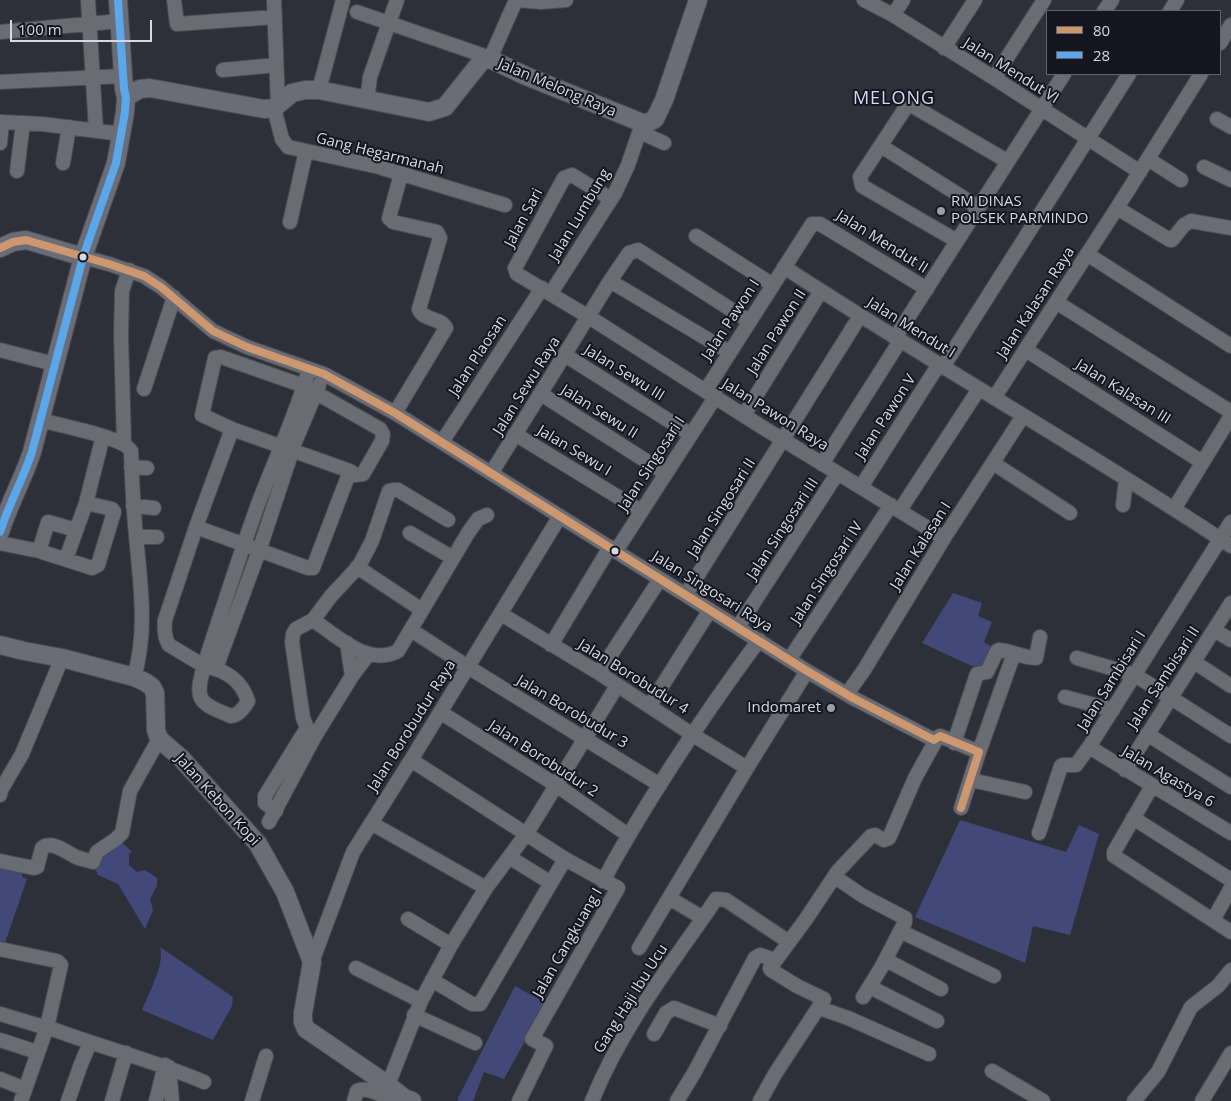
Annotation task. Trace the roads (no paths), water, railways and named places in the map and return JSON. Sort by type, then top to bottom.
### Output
[{"type":"main road","points":[[0,532],[5,503],[25,472],[83,257],[116,163],[122,134],[126,97],[118,0]]},
{"type":"main road","points":[[641,128],[653,121],[664,100],[698,0]]},
{"type":"main road","name":"Jalan Melong Raya","points":[[276,106],[292,93],[299,90],[319,90],[422,112],[440,110],[445,107],[476,68],[488,59],[641,128]]},
{"type":"main road","points":[[126,97],[140,89],[150,88],[264,110],[276,106]]},
{"type":"main road","points":[[0,248],[13,242],[26,240],[83,257]]},
{"type":"main road","points":[[0,645],[62,658],[134,677],[145,682],[155,692],[156,730],[159,739]]},
{"type":"main road","name":"Jalan Kebon Kopi","points":[[159,739],[181,758],[258,844],[285,892],[312,962]]},
{"type":"main road","points":[[312,962],[302,1013],[306,1029],[391,1094],[412,1101]]},
{"type":"street","points":[[88,0],[91,23],[96,130]]},
{"type":"street","points":[[174,0],[176,22],[178,24],[275,17]]},
{"type":"street","points":[[274,0],[276,106]]},
{"type":"street","points":[[319,90],[343,0]]},
{"type":"street","points":[[368,100],[370,77],[398,0]]},
{"type":"street","points":[[357,12],[482,55],[488,59],[517,0],[541,2],[566,0]]},
{"type":"street","name":"Jalan Mendut VI","points":[[864,0],[994,78],[1140,172]]},
{"type":"street","points":[[893,16],[903,0]]},
{"type":"street","points":[[944,48],[975,0]]},
{"type":"street","points":[[994,78],[1044,0]]},
{"type":"street","points":[[0,32],[120,21]]},
{"type":"street","points":[[1221,41],[1231,25]]},
{"type":"street","points":[[223,70],[276,65]]},
{"type":"street","points":[[822,464],[927,289],[1063,75]]},
{"type":"street","name":"Jalan Pawon V","points":[[861,487],[1128,75]]},
{"type":"street","name":"Jalan Kalasan Raya","points":[[994,398],[1200,75]]},
{"type":"street","points":[[0,82],[123,76]]},
{"type":"street","points":[[957,241],[862,186],[860,177],[906,106],[914,105],[1007,162]]},
{"type":"street","name":"Gang Hegarmanah","points":[[276,106],[284,144],[288,147],[379,167],[505,205]]},
{"type":"street","points":[[1217,119],[1231,127]]},
{"type":"street","points":[[0,143],[1,122],[122,134]]},
{"type":"street","points":[[17,171],[22,123]]},
{"type":"street","points":[[63,164],[69,128]]},
{"type":"street","points":[[641,128],[664,143]]},
{"type":"street","name":"Jalan Lumbung","points":[[546,290],[611,199],[628,165],[641,128]]},
{"type":"street","points":[[881,146],[978,207]]},
{"type":"street","points":[[290,222],[306,151]]},
{"type":"street","points":[[1148,158],[1181,180]]},
{"type":"street","points":[[1204,167],[1231,180]]},
{"type":"street","points":[[395,413],[446,328],[444,324],[422,315],[419,309],[440,238],[439,235],[437,232],[393,222],[389,218],[401,174]]},
{"type":"street","name":"Jalan Sari","points":[[590,317],[518,275],[515,268],[564,178],[572,175],[611,199]]},
{"type":"street","points":[[1117,208],[1170,240],[1172,240],[1184,224],[1191,221],[1231,228]]},
{"type":"street","name":"Jalan Mendut II","points":[[784,267],[809,226],[816,223],[927,289]]},
{"type":"street","points":[[696,236],[773,285]]},
{"type":"street","name":"Jalan Sewu Raya","points":[[492,472],[629,253],[638,250],[749,321]]},
{"type":"street","points":[[1087,254],[1231,346]]},
{"type":"street","name":"Jalan Singosari Raya","points":[[83,257],[129,270],[156,283],[213,332],[247,347],[324,374],[395,413],[807,671],[936,740],[940,736],[954,743]]},
{"type":"street","name":"Jalan Mendut I","points":[[784,267],[898,340],[1174,508],[1226,543]]},
{"type":"street","name":"Jalan Pawon I","points":[[711,393],[729,352],[784,267]]},
{"type":"street","points":[[124,444],[122,291],[129,270]]},
{"type":"street","points":[[610,281],[729,352]]},
{"type":"street","name":"Jalan Plaosan","points":[[442,442],[546,290]]},
{"type":"street","name":"Jalan Pawon II","points":[[744,415],[821,291]]},
{"type":"street","points":[[144,389],[174,297]]},
{"type":"street","points":[[1056,302],[1231,414],[1174,508]]},
{"type":"street","name":"Jalan Singosari II","points":[[686,594],[860,316]]},
{"type":"street","name":"Jalan Pawon Raya","points":[[590,317],[838,474],[944,538]]},
{"type":"street","points":[[0,350],[54,364]]},
{"type":"street","name":"Jalan Kalasan III","points":[[1026,350],[1202,462]]},
{"type":"street","name":"Jalan Sewu III","points":[[565,355],[690,434]]},
{"type":"street","points":[[221,357],[310,389],[380,429],[383,434],[382,441],[363,474],[355,475],[289,444],[232,429],[202,415],[215,358],[221,357]]},
{"type":"street","points":[[309,368],[310,389]]},
{"type":"street","points":[[210,667],[244,545],[289,444],[310,389],[324,374]]},
{"type":"street","name":"Jalan Singosari IV","points":[[789,660],[978,389]]},
{"type":"street","name":"Jalan Singosari I","points":[[551,645],[690,434],[711,393]]},
{"type":"street","name":"Jalan Sewu II","points":[[541,394],[665,473]]},
{"type":"street","name":"Jalan Kalasan I","points":[[847,694],[864,670],[944,538],[1023,416]]},
{"type":"street","points":[[40,420],[103,436],[129,446],[131,451],[133,506],[141,579],[143,629],[134,677]]},
{"type":"street","points":[[210,667],[169,645],[165,635],[165,620],[196,527],[232,429]]},
{"type":"street","name":"Jalan Sewu I","points":[[515,434],[641,511]]},
{"type":"street","points":[[66,559],[86,503],[103,436]]},
{"type":"street","points":[[210,667],[259,551],[289,444]]},
{"type":"street","points":[[993,463],[1070,513]]},
{"type":"street","points":[[131,467],[147,468]]},
{"type":"street","points":[[196,527],[259,551],[308,568],[313,568],[350,471]]},
{"type":"street","name":"Jalan Singosari III","points":[[738,627],[838,474]]},
{"type":"street","points":[[1123,505],[1126,479]]},
{"type":"street","points":[[311,732],[302,712],[292,642],[296,629],[313,620],[357,568],[372,540],[389,491],[398,490],[448,520]]},
{"type":"street","points":[[0,544],[39,551],[92,568],[98,565],[114,512],[112,509],[86,503]]},
{"type":"street","points":[[133,506],[154,508]]},
{"type":"street","points":[[313,620],[368,655],[385,656],[398,650],[478,519],[487,515]]},
{"type":"street","name":"Jalan Borobudur Raya","points":[[312,962],[353,852],[560,516]]},
{"type":"street","points":[[39,551],[48,522],[76,530]]},
{"type":"street","name":"Jalan Sambisari I","points":[[1040,833],[1061,766],[1063,764],[1076,765],[1089,747],[1135,675],[1226,543],[1231,522]]},
{"type":"street","points":[[410,533],[453,558]]},
{"type":"street","points":[[136,537],[157,537]]},
{"type":"street","points":[[357,568],[422,610]]},
{"type":"street","points":[[599,673],[660,579]]},
{"type":"street","name":"Jalan Sambisari II","points":[[1124,770],[1231,603]]},
{"type":"street","points":[[650,705],[710,610]]},
{"type":"street","name":"Jalan Borobudur 4","points":[[501,614],[599,673],[747,768]]},
{"type":"street","name":"Jalan Borobudur 3","points":[[412,627],[584,739],[660,785]]},
{"type":"street","points":[[1214,630],[1231,640]]},
{"type":"street","points":[[979,752],[954,743],[977,674],[986,673],[997,651],[1003,650],[1026,658],[1036,658],[1040,637]]},
{"type":"street","points":[[411,760],[565,859],[603,881],[628,835],[660,785],[759,640]]},
{"type":"street","points":[[347,643],[352,676]]},
{"type":"street","points":[[273,816],[288,773],[311,732],[368,655]]},
{"type":"street","points":[[0,795],[22,754],[62,658]]},
{"type":"street","points":[[1077,658],[1135,675],[1170,699],[1229,731]]},
{"type":"street","points":[[961,808],[1012,659]]},
{"type":"street","points":[[1194,662],[1231,686]]},
{"type":"street","points":[[639,948],[807,671]]},
{"type":"street","points":[[354,1101],[357,1092],[362,1089],[391,1094],[414,1015],[451,945],[486,888],[526,833],[617,686]]},
{"type":"street","points":[[1065,697],[1113,710]]},
{"type":"street","name":"Jalan Borobudur 2","points":[[440,712],[556,785],[628,835]]},
{"type":"street","points":[[1147,734],[1231,787]]},
{"type":"street","points":[[0,862],[37,867],[42,848],[45,845],[53,845],[78,858],[93,862],[97,852],[122,833],[130,791],[159,739]]},
{"type":"street","points":[[760,1101],[775,1074],[824,999],[797,986],[771,970],[775,960],[842,867],[871,836],[875,835],[884,840],[889,838],[915,778],[936,740]]},
{"type":"street","name":"Jalan Agastya 6","points":[[1089,747],[1124,770],[1231,833]]},
{"type":"street","points":[[971,780],[1025,792]]},
{"type":"street","points":[[1152,786],[1114,852],[1114,856],[1231,932]]},
{"type":"street","points":[[1133,818],[1231,880]]},
{"type":"street","points":[[371,823],[486,888]]},
{"type":"street","points":[[509,857],[550,883]]},
{"type":"street","points":[[432,980],[472,1004],[480,1004],[565,859]]},
{"type":"street","points":[[835,877],[863,896],[905,918],[906,922],[867,992],[937,1021]]},
{"type":"street","name":"Jalan Cangkuang I","points":[[519,1101],[546,1046],[532,1039],[618,888],[603,881]]},
{"type":"street","points":[[1212,920],[1231,888]]},
{"type":"street","points":[[670,898],[703,918]]},
{"type":"street","name":"Gang Haji Ibu Ucu","points":[[592,1101],[612,1057],[649,995],[716,899],[726,900],[789,942]]},
{"type":"street","points":[[408,919],[451,945]]},
{"type":"street","points":[[900,932],[994,976]]},
{"type":"street","points":[[0,949],[60,962],[61,965],[47,1027],[23,1095],[0,1079]]},
{"type":"street","points":[[677,1101],[720,1026],[755,958],[760,955],[775,960]]},
{"type":"street","points":[[886,960],[941,989]]},
{"type":"street","points":[[356,968],[420,1001]]},
{"type":"street","points":[[1134,1101],[1158,1072],[1191,1007],[1218,986],[1231,970]]},
{"type":"street","points":[[654,1034],[666,1013],[674,1008],[679,1008],[720,1026]]},
{"type":"street","points":[[819,1008],[848,1018],[929,1054]]},
{"type":"street","points":[[0,1014],[47,1027],[90,1043],[167,1066],[204,1082]]},
{"type":"street","points":[[414,1015],[475,1043]]},
{"type":"street","points":[[0,1040],[37,1052]]},
{"type":"street","points":[[68,1101],[90,1043]]},
{"type":"street","points":[[112,1101],[126,1053]]},
{"type":"street","points":[[1202,1101],[1228,1067],[1231,1053]]},
{"type":"street","points":[[252,1101],[266,1056]]},
{"type":"street","points":[[156,1101],[167,1066]]},
{"type":"street","points":[[167,1066],[172,1101]]},
{"type":"street","points":[[992,1071],[1043,1101]]},
{"type":"place","name":"RM DINAS POLSEK PARMINDO","points":[[941,211]]},
{"type":"place","name":"Indomaret","points":[[831,708]]},
{"type":"district","name":"MELONG","points":[[894,99]]}]
